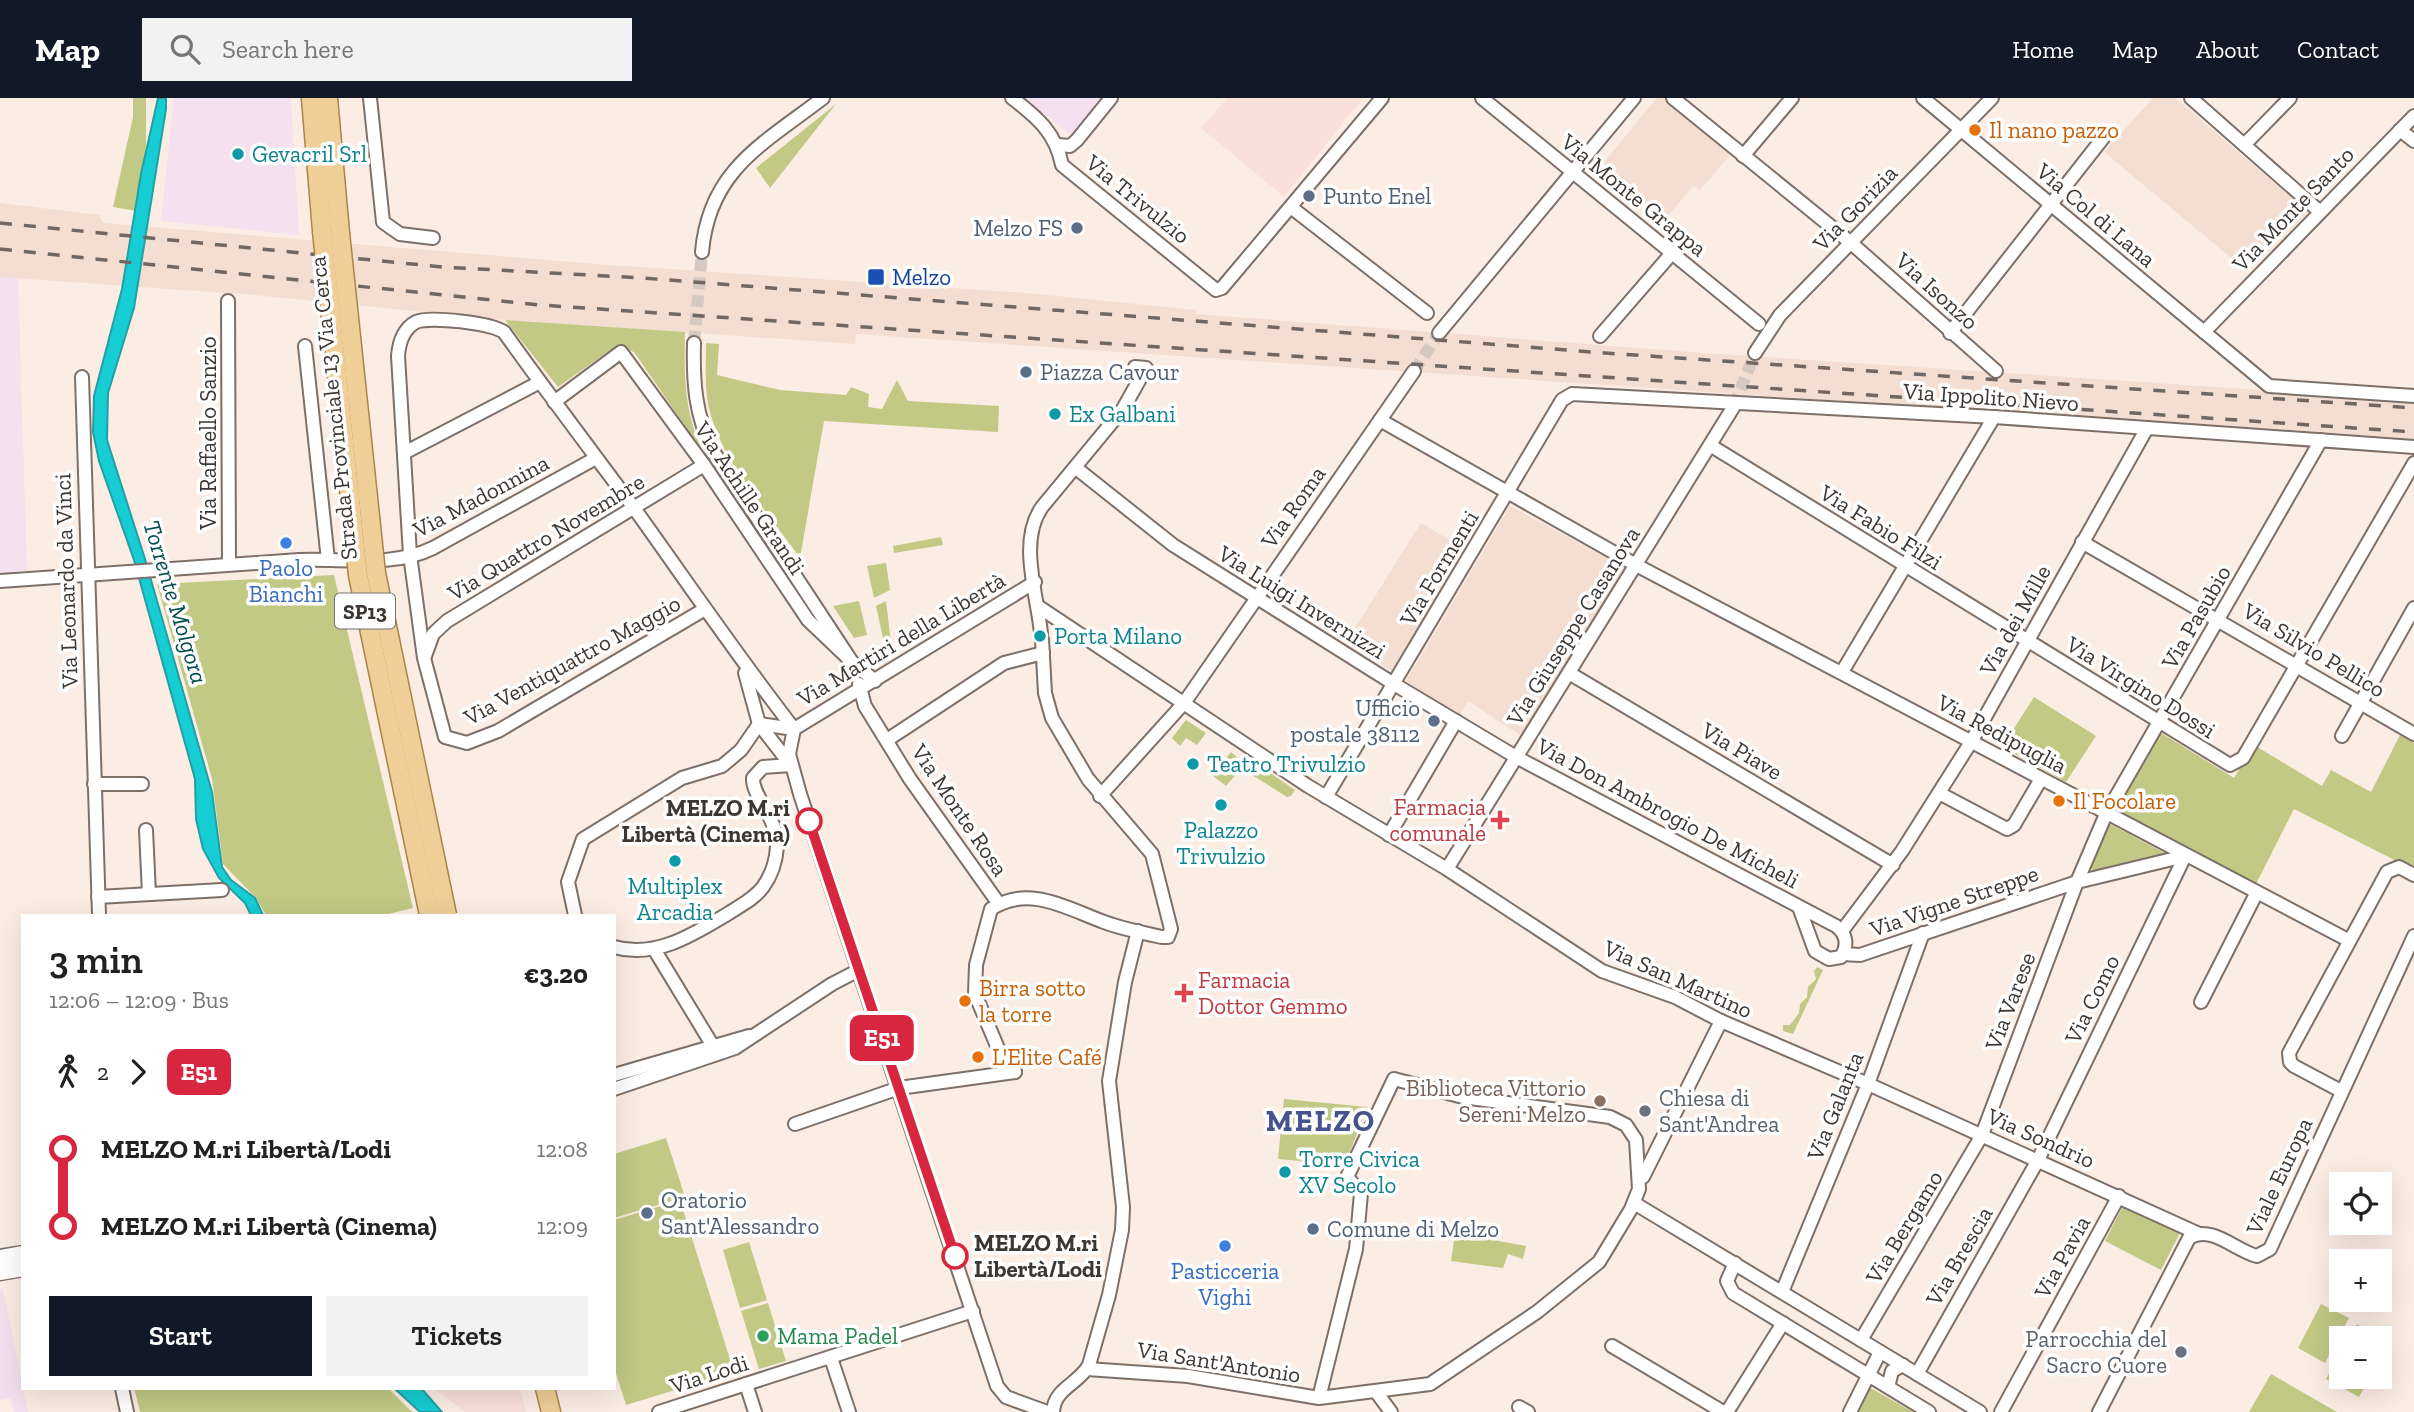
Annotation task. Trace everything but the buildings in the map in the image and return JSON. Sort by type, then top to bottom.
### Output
[{"type":"main road","name":"Strada Provinciale 13 Via Cerca","points":[[311,98],[358,575],[429,914]]},
{"type":"main road","name":"Strada Provinciale 13 Via Cerca","points":[[328,98],[376,573],[447,914]]},
{"type":"main road","points":[[546,1390],[551,1412]]},
{"type":"main road","points":[[556,1390],[561,1412]]},
{"type":"street","points":[[370,98],[383,222],[400,234],[433,238]]},
{"type":"street","points":[[702,252],[707,217],[725,179],[745,157],[823,98]]},
{"type":"street","name":"Via Trivulzio","points":[[1012,98],[1044,125],[1058,145],[1062,165],[1213,289],[1222,288],[1292,208]]},
{"type":"street","points":[[1058,145],[1070,146],[1077,141],[1111,98]]},
{"type":"street","points":[[1382,98],[1292,208],[1427,313]]},
{"type":"street","name":"Via Monte Grappa","points":[[1482,98],[1759,324]]},
{"type":"street","points":[[1439,333],[1634,98]]},
{"type":"street","name":"Via Isonzo","points":[[1673,98],[1850,242],[1950,333],[1996,370]]},
{"type":"street","points":[[1743,156],[1792,98]]},
{"type":"street","name":"Via Col di Lana","points":[[1923,98],[2269,386],[2414,396]]},
{"type":"street","name":"Via Gorizia","points":[[1755,353],[1774,321],[1992,98]]},
{"type":"street","points":[[2191,98],[2319,211]]},
{"type":"street","points":[[2245,144],[2290,98]]},
{"type":"street","name":"Via Monte Santo","points":[[2204,332],[2414,116]]},
{"type":"street","points":[[2399,130],[2414,141]]},
{"type":"street","points":[[1950,333],[2104,138]]},
{"type":"street","points":[[1600,336],[1672,253]]},
{"type":"street","name":"Via Raffaello Sanzio","points":[[228,301],[229,564]]},
{"type":"street","points":[[425,658],[410,555],[399,345],[409,327],[424,320],[491,325],[504,332],[794,729]]},
{"type":"street","points":[[694,343],[696,407],[713,451],[855,666],[875,681]]},
{"type":"street","points":[[306,346],[328,560]]},
{"type":"street","name":"Via Achille Grandi","points":[[554,402],[621,352],[704,465],[808,620],[855,666]]},
{"type":"street","points":[[795,1124],[899,1088],[1015,1072],[995,1043],[978,1003],[974,985],[987,915],[999,904],[1017,899],[1040,899],[1097,919],[1168,937],[1171,929],[1154,859],[1100,796],[1072,757],[1052,718],[1045,693],[1044,653],[1031,526],[1042,507],[1135,392],[1146,368],[1135,367]]},
{"type":"street","name":"Via Roma","points":[[1100,796],[1184,702],[1414,371]]},
{"type":"street","name":"Via Leonardo da Vinci","points":[[82,377],[86,576],[99,914]]},
{"type":"street","points":[[404,453],[540,382]]},
{"type":"street","name":"Via Ippolito Nievo","points":[[1565,397],[1576,393],[1994,417],[2414,447]]},
{"type":"street","name":"Via Formenti","points":[[1326,797],[1565,397]]},
{"type":"street","name":"Via Giuseppe Casanova","points":[[1447,869],[1734,406]]},
{"type":"street","points":[[1842,672],[1994,417]]},
{"type":"street","name":"Via Redipuglia","points":[[1380,420],[1636,565],[2256,894],[2348,940]]},
{"type":"street","name":"Via dei Mille","points":[[1842,931],[1893,865],[1971,742],[2147,428]]},
{"type":"street","name":"Via Pasubio","points":[[2106,814],[2322,440]]},
{"type":"street","name":"Via Fabio Filzi","points":[[1713,447],[2027,642]]},
{"type":"street","name":"Via Madonnina","points":[[0,582],[229,564],[381,559],[410,555],[433,548],[596,458]]},
{"type":"street","points":[[2296,664],[2414,463]]},
{"type":"street","name":"Via Quattro Novembre","points":[[425,658],[433,634],[446,621],[704,465]]},
{"type":"street","name":"Via Luigi Invernizzi","points":[[1076,468],[1165,539],[1394,684],[1516,757]]},
{"type":"street","name":"Via Silvio Pellico","points":[[2082,542],[2414,734]]},
{"type":"street","name":"Via Martiri della Libertà","points":[[1023,1407],[1003,1396],[998,1389],[791,765],[789,743],[794,729],[1035,582]]},
{"type":"street","name":"Via San Martino","points":[[1039,607],[1326,797],[1447,869],[1599,969],[1675,998],[1720,1021],[1868,1084]]},
{"type":"street","points":[[2342,736],[2414,608]]},
{"type":"street","name":"Via Ventiquattro Maggio","points":[[425,658],[443,734],[458,742],[475,741],[498,731],[705,609]]},
{"type":"street","name":"Via Virgino Dossi","points":[[2027,642],[2226,764],[2234,765],[2243,758],[2296,664]]},
{"type":"street","points":[[736,653],[752,690],[759,724],[791,765]]},
{"type":"street","name":"Via Monte Rosa","points":[[887,740],[1007,662],[1044,653]]},
{"type":"street","points":[[855,666],[859,690]]},
{"type":"street","name":"Via Piave","points":[[1569,673],[1893,865]]},
{"type":"street","name":"Via Monte Rosa","points":[[859,690],[865,706],[921,796],[999,904]]},
{"type":"street","points":[[1388,835],[1455,721]]},
{"type":"street","points":[[759,724],[794,729]]},
{"type":"street","points":[[575,914],[568,882],[583,839],[682,778],[722,766],[741,750],[759,724]]},
{"type":"street","name":"Via Don Ambrogio De Micheli","points":[[1516,757],[1842,931]]},
{"type":"street","points":[[616,947],[631,951],[654,949],[705,927],[748,901],[763,887],[773,867],[777,840],[772,817],[754,787],[753,778],[763,767],[791,765]]},
{"type":"street","points":[[1939,793],[2007,829],[2014,825],[2041,779]]},
{"type":"street","points":[[94,784],[142,784]]},
{"type":"street","name":"Via Varese","points":[[1982,1135],[2077,882],[2106,814]]},
{"type":"street","points":[[146,830],[149,894]]},
{"type":"street","name":"Via Vigne Streppe","points":[[1843,954],[1860,955],[2077,882],[2185,856]]},
{"type":"street","name":"Via Como","points":[[2038,1160],[2185,856]]},
{"type":"street","points":[[2341,1091],[2294,1066],[2289,1056],[2348,940],[2389,870],[2399,867],[2414,875]]},
{"type":"street","points":[[98,897],[222,890]]},
{"type":"street","points":[[2201,1002],[2256,894]]},
{"type":"street","name":"Via Don Ambrogio De Micheli","points":[[1799,907],[1815,951],[1833,959],[1843,954]]},
{"type":"street","points":[[1054,1412],[1057,1396],[1087,1369],[1109,1294],[1123,1226],[1114,1100],[1109,1081],[1125,982],[1138,931]]},
{"type":"street","points":[[1842,931],[1846,942],[1843,954]]},
{"type":"street","name":"Via Galanta","points":[[1782,1292],[1868,1084],[1923,933]]},
{"type":"street","name":"Viale Europa","points":[[2197,1233],[2215,1237],[2252,1255],[2262,1255],[2269,1250],[2414,936]]},
{"type":"street","points":[[654,949],[715,1050]]},
{"type":"street","points":[[616,1074],[741,1045],[840,978],[859,971]]},
{"type":"street","points":[[1319,1398],[1422,1387],[1436,1381],[1537,1312],[1599,1262],[1634,1203],[1639,1183],[1653,1152],[1683,1098],[1720,1021]]},
{"type":"street","points":[[616,1088],[715,1050]]},
{"type":"street","name":"Via Sant'Antonio","points":[[1087,1369],[1177,1375],[1319,1398],[1356,1249],[1361,1193],[1348,1180],[1348,1174],[1378,1107],[1394,1079],[1456,1096],[1619,1119],[1629,1128],[1636,1140],[1639,1183]]},
{"type":"street","name":"Via Sondrio","points":[[1868,1084],[2197,1233]]},
{"type":"street","name":"Via Bergamo","points":[[1861,1340],[1982,1135]]},
{"type":"street","name":"Via Brescia","points":[[1917,1374],[2038,1160]]},
{"type":"street","name":"Via Pavia","points":[[2001,1412],[2119,1196]]},
{"type":"street","points":[[1634,1203],[1980,1412]]},
{"type":"street","points":[[2099,1412],[2187,1241],[2197,1233]]},
{"type":"street","points":[[0,1258],[21,1254]]},
{"type":"street","points":[[1735,1263],[1727,1281],[1730,1290],[1929,1412]]},
{"type":"street","points":[[0,1272],[21,1268]]},
{"type":"street","name":"Via Lodi","points":[[659,1412],[973,1311]]},
{"type":"street","points":[[1612,1346],[1725,1412],[1783,1323]]},
{"type":"street","points":[[1850,1412],[1880,1352]]},
{"type":"street","points":[[831,1358],[849,1412]]},
{"type":"street","points":[[1888,1387],[1892,1371],[1903,1365]]},
{"type":"street","points":[[746,1384],[754,1412]]},
{"type":"street","points":[[122,1390],[127,1412]]},
{"type":"street","points":[[1377,1393],[1391,1412]]},
{"type":"street","points":[[1023,1407],[1047,1412]]},
{"type":"shaded area","name":"Gevacril Srl","points":[[174,98],[291,98],[299,235],[161,221]]},
{"type":"shaded area","points":[[1024,98],[1107,98],[1076,139]]},
{"type":"shaded area","points":[[1227,98],[1363,98],[1284,197],[1201,128]]},
{"type":"shaded area","points":[[1657,98],[1663,98],[1731,154],[1700,190],[1693,186],[1660,225],[1595,173]]},
{"type":"shaded area","points":[[2153,98],[2175,98],[2308,212],[2248,272],[2104,152]]},
{"type":"shaded area","points":[[0,203],[99,215],[103,223],[596,264],[1027,293],[1196,310],[1196,314],[1704,353],[2414,400],[2414,440],[856,334],[855,344],[505,320],[253,295],[0,277]]},
{"type":"shaded area","points":[[0,277],[18,278],[27,571],[0,574]]},
{"type":"shaded area","points":[[1510,506],[1627,569],[1526,739],[1468,701],[1459,716],[1406,681]]},
{"type":"shaded area","points":[[1421,523],[1465,549],[1394,672],[1345,644]]},
{"type":"shaded area","points":[[0,1289],[3,1289],[21,1378],[21,1390],[24,1390],[28,1412],[14,1412],[11,1398],[0,1400]]},
{"type":"shaded area","points":[[435,1390],[520,1390],[526,1412],[466,1412]]},
{"type":"green space","points":[[133,98],[146,98],[146,145],[137,211],[113,207],[133,117]]},
{"type":"green space","points":[[836,104],[770,188],[756,168]]},
{"type":"green space","points":[[505,320],[685,332],[685,380],[689,410],[705,455],[634,352],[616,346],[558,387]]},
{"type":"green space","points":[[706,343],[719,344],[717,375],[780,390],[846,395],[851,387],[869,394],[868,407],[882,409],[897,380],[908,401],[999,406],[998,432],[824,421],[800,558],[749,489],[717,432],[707,395]]},
{"type":"green space","points":[[941,537],[943,545],[894,553],[893,546]]},
{"type":"green space","points":[[886,563],[890,590],[874,598],[867,566]]},
{"type":"green space","points":[[334,575],[413,908],[388,914],[265,914],[256,898],[223,864],[212,779],[157,584]]},
{"type":"green space","points":[[859,601],[867,635],[854,638],[833,606]]},
{"type":"green space","points":[[886,601],[891,643],[885,647],[876,606]]},
{"type":"green space","points":[[2034,697],[2096,736],[2066,782],[2002,747]]},
{"type":"green space","points":[[1186,720],[1206,733],[1197,745],[1186,738],[1180,746],[1172,738]]},
{"type":"green space","points":[[2158,731],[2234,778],[2254,745],[2322,786],[2331,770],[2371,792],[2400,735],[2414,743],[2414,870],[2294,809],[2254,888],[2114,810]]},
{"type":"green space","points":[[1231,752],[1245,764],[1226,786],[1212,775]]},
{"type":"green space","points":[[1260,766],[1295,790],[1291,796],[1287,797],[1252,775]]},
{"type":"green space","points":[[2110,824],[2170,856],[2097,872],[2087,866]]},
{"type":"green space","points":[[1817,967],[1823,970],[1793,1034],[1783,1031],[1783,1025],[1790,1025],[1799,1013],[1800,1004],[1807,997],[1808,987],[1816,979],[1814,971]]},
{"type":"green space","points":[[1284,1099],[1367,1107],[1345,1165],[1278,1159]]},
{"type":"green space","points":[[666,1138],[685,1197],[616,1217],[616,1153]]},
{"type":"green space","points":[[680,1200],[734,1372],[626,1405],[616,1373],[616,1219]]},
{"type":"green space","points":[[2125,1202],[2181,1231],[2161,1270],[2105,1241]]},
{"type":"green space","points":[[1455,1233],[1526,1246],[1523,1259],[1508,1254],[1503,1268],[1451,1261]]},
{"type":"green space","name":"Mama Padel","points":[[749,1242],[767,1300],[740,1308],[723,1250]]},
{"type":"green space","name":"Mama Padel","points":[[768,1303],[786,1361],[759,1369],[741,1311]]},
{"type":"green space","points":[[2321,1304],[2329,1308],[2329,1312],[2337,1312],[2349,1318],[2345,1326],[2329,1326],[2329,1356],[2325,1363],[2298,1348]]},
{"type":"green space","points":[[2271,1374],[2337,1412],[2249,1412]]},
{"type":"green space","points":[[1869,1387],[1913,1412],[1857,1412]]},
{"type":"green space","points":[[2344,1389],[2363,1389],[2359,1397]]},
{"type":"green space","points":[[134,1390],[390,1390],[412,1412],[140,1412]]},
{"type":"water","name":"Torrente Molgora","points":[[158,98],[166,98],[134,308],[108,393],[107,440],[145,559],[212,792],[222,867],[231,880],[255,898],[263,914],[250,914],[245,903],[219,878],[203,849],[196,819],[195,779],[134,560],[99,461],[93,432],[94,396],[122,289],[141,174]]},
{"type":"water","points":[[396,1390],[423,1390],[442,1412],[420,1412]]},
{"type":"tunnel","points":[[694,343],[702,252]]},
{"type":"tunnel","points":[[1414,371],[1439,333]]},
{"type":"tunnel","points":[[1734,406],[1755,353]]},
{"type":"railway","points":[[0,223],[442,267],[643,278],[1605,353],[2414,408]]},
{"type":"railway","points":[[0,249],[540,305],[2414,432]]},
{"type":"bus line","name":"E51","points":[[809,821],[955,1256]]},
{"type":"place","name":"Il nano pazzo","points":[[1975,130]]},
{"type":"place","name":"Gevacril Srl","points":[[238,154]]},
{"type":"place","name":"Punto Enel","points":[[1309,196]]},
{"type":"place","name":"Melzo FS","points":[[1077,228]]},
{"type":"place","name":"Melzo","points":[[876,277]]},
{"type":"place","name":"Piazza Cavour","points":[[1026,372]]},
{"type":"place","name":"Ex Galbani","points":[[1055,414]]},
{"type":"place","name":"Paolo Bianchi","points":[[286,543]]},
{"type":"place","name":"Porta Milano","points":[[1040,636]]},
{"type":"place","name":"Ufficio postale 38112","points":[[1434,721]]},
{"type":"place","name":"Teatro Trivulzio","points":[[1193,764]]},
{"type":"place","name":"Il Focolare","points":[[2059,801]]},
{"type":"place","name":"Palazzo Trivulzio","points":[[1221,805]]},
{"type":"place","name":"Farmacia comunale","points":[[1500,820]]},
{"type":"place","name":"MELZO M.ri Libertà (Cinema)","points":[[809,821]]},
{"type":"place","name":"Multiplex Arcadia","points":[[675,861]]},
{"type":"place","name":"Farmacia Dottor Gemmo","points":[[1184,993]]},
{"type":"place","name":"Birra sotto la torre","points":[[965,1001]]},
{"type":"place","name":"L'Elite Café","points":[[978,1057]]},
{"type":"place","name":"Biblioteca Vittorio Sereni Melzo","points":[[1600,1101]]},
{"type":"place","name":"Chiesa di Sant'Andrea","points":[[1645,1111]]},
{"type":"place","name":"Torre Civica XV Secolo","points":[[1285,1172]]},
{"type":"place","name":"Oratorio Sant'Alessandro","points":[[647,1213]]},
{"type":"place","name":"Comune di Melzo","points":[[1313,1229]]},
{"type":"place","name":"Pasticceria Vighi","points":[[1225,1246]]},
{"type":"place","name":"MELZO M.ri Libertà/Lodi","points":[[955,1256]]},
{"type":"place","name":"Mama Padel","points":[[763,1336]]},
{"type":"place","name":"Parrocchia del Sacro Cuore","points":[[2181,1352]]},
{"type":"district","name":"MELZO","points":[[1321,1121]]}]
